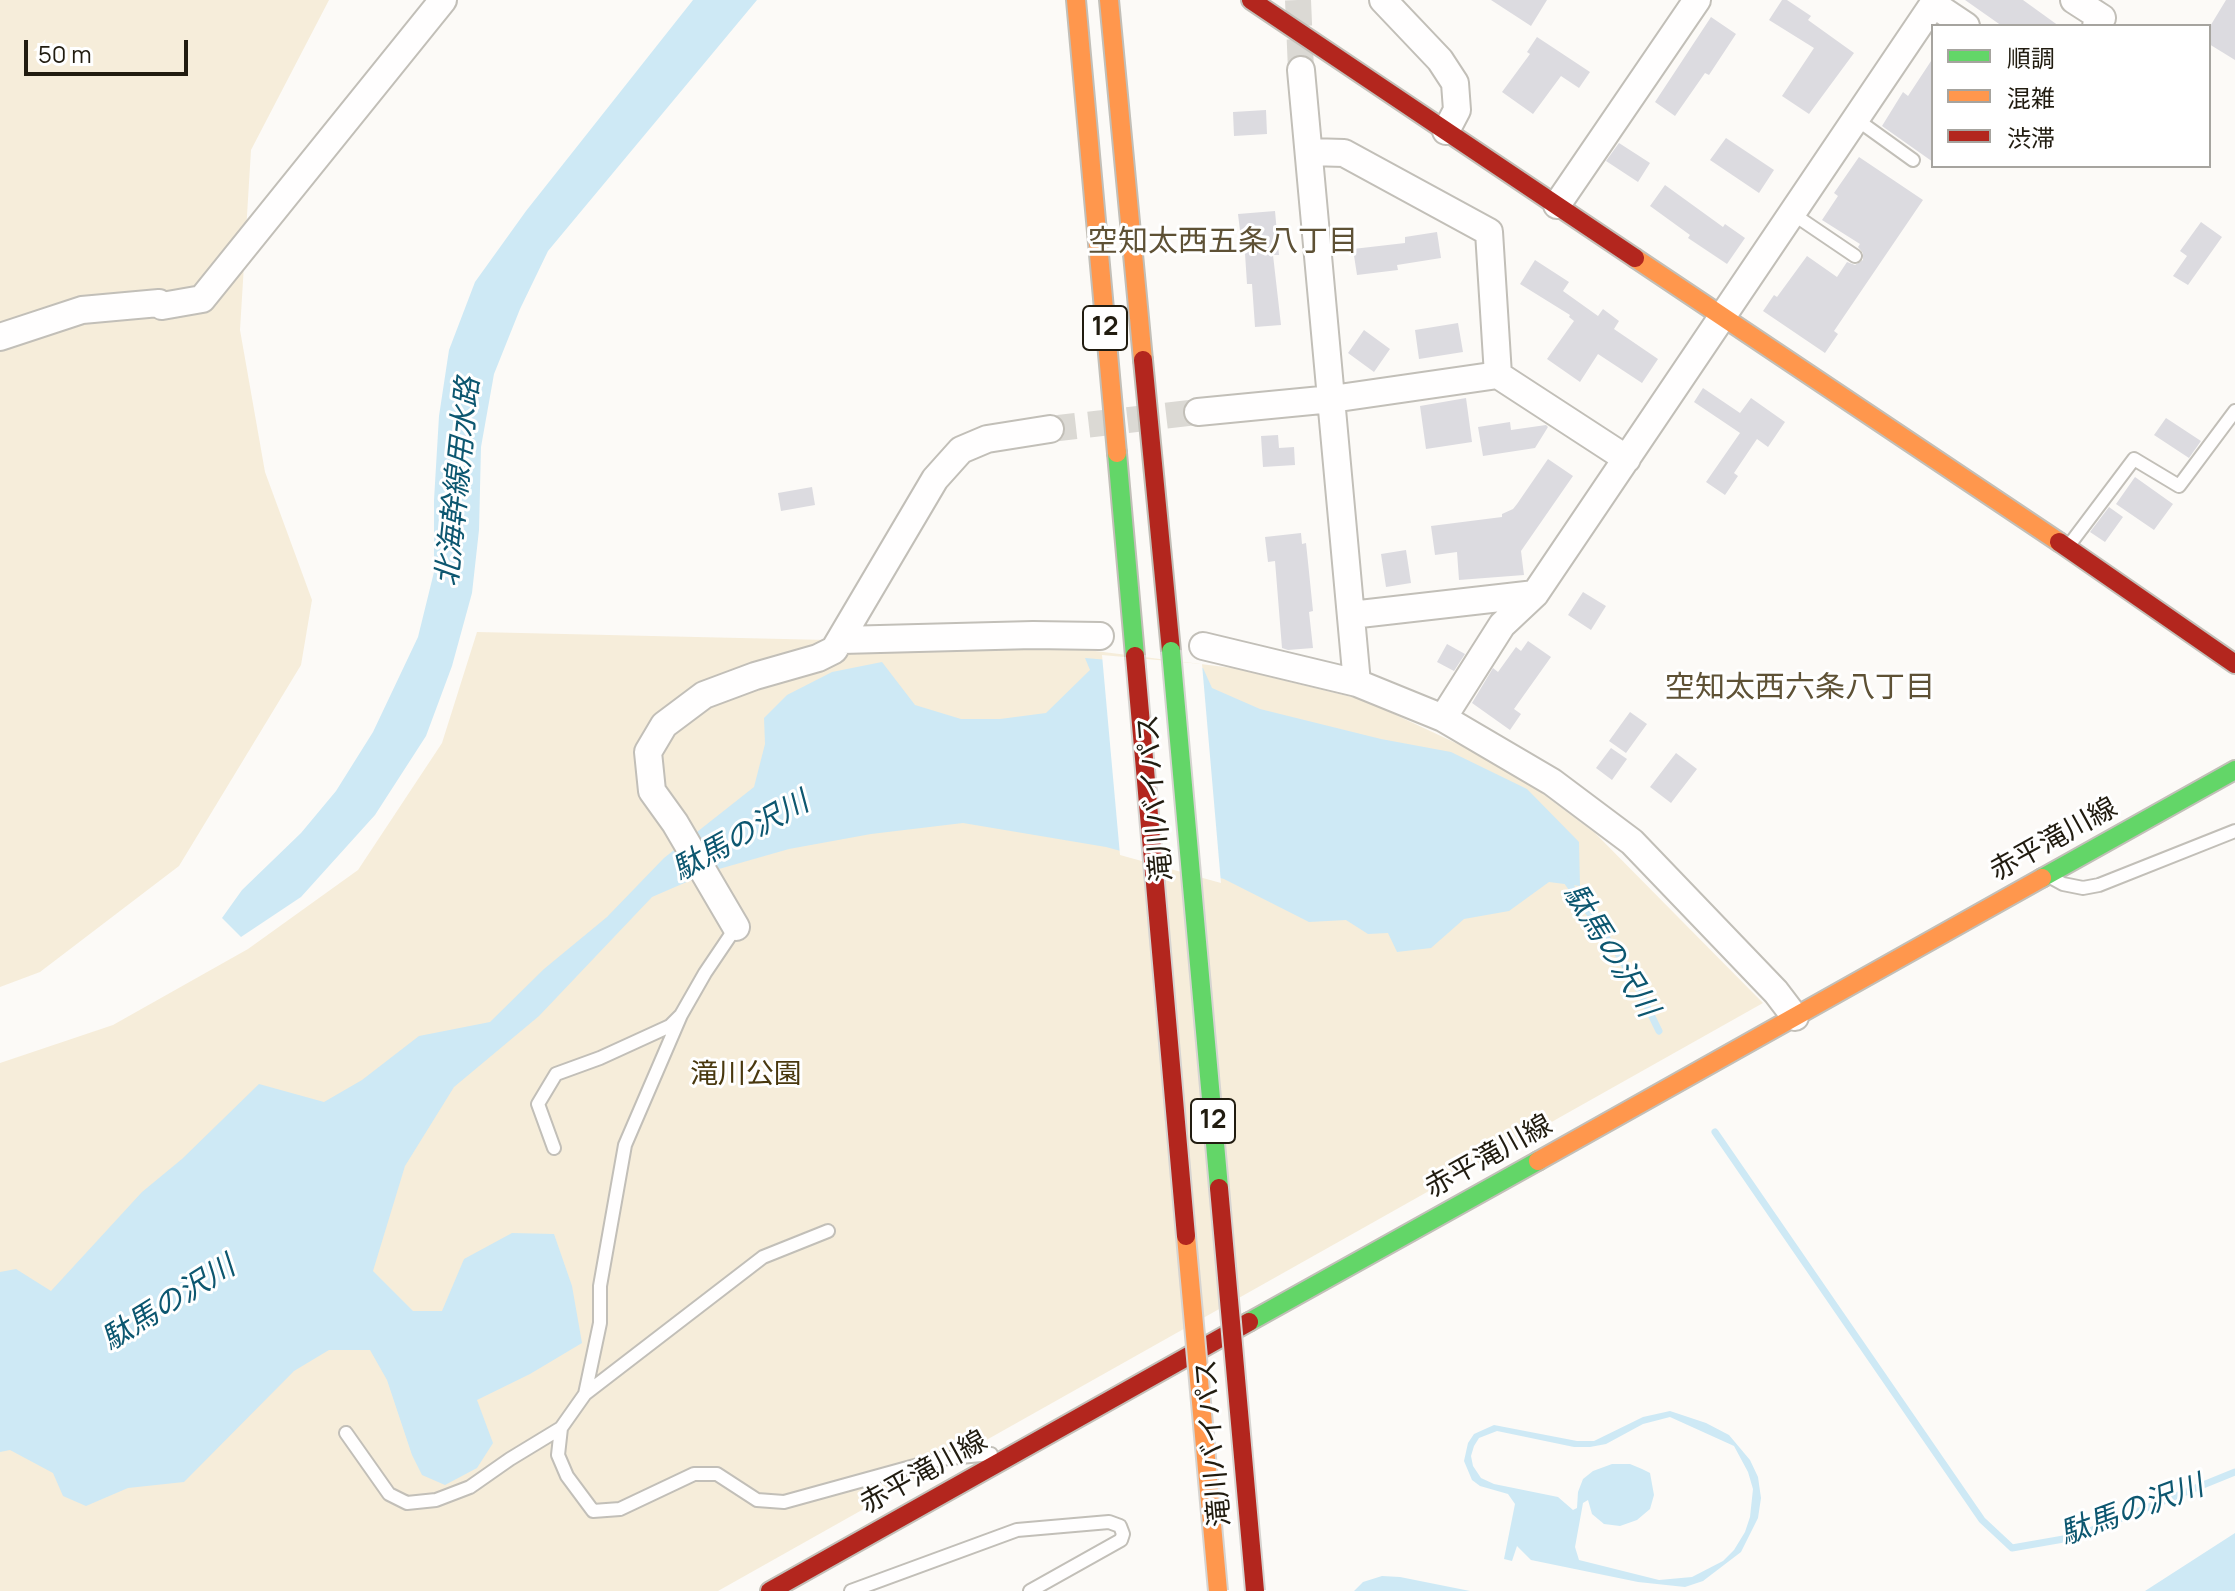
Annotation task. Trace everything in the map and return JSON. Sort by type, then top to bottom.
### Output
[{"type":"main road","name":"滝川バイパス","points":[[1076,0],[1218,1591]]},
{"type":"main road","name":"滝川バイパス","points":[[1109,0],[1255,1591]]},
{"type":"main road","points":[[1251,0],[2235,664]]},
{"type":"main road","name":"赤平滝川線","points":[[778,1589],[2235,770]]},
{"type":"street","points":[[0,337],[82,310],[159,303],[162,306],[202,299],[443,0]]},
{"type":"street","points":[[1383,0],[1440,60],[1455,83],[1457,110],[1446,131]]},
{"type":"street","points":[[1557,205],[1697,0]]},
{"type":"street","points":[[2074,0],[2102,18],[2098,24]]},
{"type":"street","points":[[1443,718],[1502,625],[1535,594],[1935,2],[1963,24]]},
{"type":"street","points":[[1301,70],[1357,683]]},
{"type":"street","points":[[1309,152],[1344,153],[1489,232],[1498,375]]},
{"type":"street","points":[[1198,412],[1332,399],[1498,375],[1627,459]]},
{"type":"street","points":[[736,927],[675,823],[652,791],[648,752],[664,725],[704,695],[834,650],[935,479],[961,450],[987,439],[1050,429]]},
{"type":"street","points":[[1351,615],[1535,594]]},
{"type":"street","points":[[842,640],[1100,636]]},
{"type":"street","points":[[1203,646],[1357,683],[1443,718],[1552,782],[1632,842],[1776,992],[1795,1017]]},
{"type":"lane","points":[[1856,119],[1913,160]]},
{"type":"lane","points":[[1793,214],[1855,256]]},
{"type":"lane","points":[[2067,548],[2134,459],[2179,486],[2235,411]]},
{"type":"lane","points":[[2049,876],[2063,884],[2083,888],[2099,885],[2235,831]]},
{"type":"lane","points":[[585,1394],[600,1323],[600,1286],[625,1145],[681,1015],[736,927]]},
{"type":"lane","points":[[554,1148],[538,1104],[556,1074],[670,1026],[681,1015]]},
{"type":"lane","points":[[346,1433],[389,1494],[407,1503],[436,1500],[470,1487],[561,1428],[585,1394],[763,1257],[828,1231]]},
{"type":"lane","points":[[561,1428],[558,1455],[567,1476],[593,1511],[620,1509],[694,1474],[717,1474],[757,1500],[784,1502],[940,1459],[1022,1451]]},
{"type":"lane","points":[[851,1591],[1017,1530],[1109,1522],[1120,1526],[1123,1534],[1121,1540],[1030,1591]]},
{"type":"green space","points":[[0,0],[329,0],[251,150],[240,330],[265,472],[312,600],[301,665],[179,866],[40,972],[0,987]]},
{"type":"green space","name":"滝川公園","points":[[477,632],[1087,650],[1233,668],[1364,700],[1507,767],[1595,833],[1763,1003],[718,1591],[0,1591],[0,1063],[113,1025],[248,949],[358,870],[442,743]]},
{"type":"water","name":"北海幹線用水路","points":[[693,0],[757,0],[548,251],[520,309],[494,374],[481,447],[479,530],[472,593],[452,666],[426,736],[375,815],[301,897],[241,937],[222,918],[242,890],[301,833],[336,791],[373,732],[418,637],[434,572],[439,416],[449,350],[475,282],[526,211]]},
{"type":"water","points":[[1085,658],[1203,668],[1212,688],[1260,709],[1381,739],[1451,752],[1527,789],[1579,842],[1580,886],[1549,882],[1509,911],[1464,919],[1431,948],[1397,952],[1388,933],[1368,934],[1346,920],[1309,922],[1224,879],[1106,847],[963,823],[871,834],[789,849],[712,871],[652,897],[539,1016],[454,1087],[405,1166],[373,1271],[413,1311],[442,1311],[464,1259],[512,1233],[554,1234],[572,1286],[582,1343],[530,1374],[477,1400],[493,1443],[477,1468],[445,1485],[422,1475],[412,1455],[387,1380],[370,1350],[329,1350],[294,1371],[184,1482],[128,1488],[86,1506],[63,1496],[53,1473],[10,1450],[0,1452],[0,1272],[16,1269],[51,1291],[142,1192],[182,1159],[259,1084],[324,1102],[362,1080],[419,1036],[490,1022],[544,969],[607,917],[664,858],[754,787],[765,744],[764,718],[787,695],[832,672],[882,662],[915,705],[961,719],[1000,719],[1046,713],[1090,670]]},
{"type":"water","points":[[1670,1411],[1706,1423],[1729,1435],[1750,1460],[1758,1477],[1761,1498],[1758,1518],[1741,1552],[1703,1581],[1685,1587],[1638,1582],[1531,1560],[1517,1546],[1512,1561],[1504,1559],[1515,1504],[1508,1494],[1480,1486],[1472,1480],[1464,1461],[1468,1443],[1474,1434],[1494,1425],[1577,1441],[1594,1441],[1643,1417]],"holes":[[[1670,1417],[1734,1446],[1753,1489],[1745,1532],[1723,1561],[1692,1577],[1659,1580],[1579,1560],[1575,1547],[1583,1503],[1588,1500],[1592,1514],[1604,1524],[1620,1526],[1637,1520],[1650,1509],[1654,1495],[1650,1473],[1630,1464],[1612,1464],[1593,1471],[1583,1479],[1577,1508],[1573,1510],[1558,1497],[1494,1484],[1481,1478],[1471,1456],[1479,1438],[1497,1431],[1574,1447],[1590,1447],[1606,1444],[1643,1424]]]},
{"type":"water","points":[[2235,1533],[2235,1591],[2145,1591]]},
{"type":"water","points":[[1382,1576],[1470,1591],[1354,1591],[1363,1582]]},
{"type":"pier","points":[[1102,655],[1202,664],[1221,883],[1120,855]]},
{"type":"building","points":[[1491,0],[1547,0],[1531,26]]},
{"type":"building","points":[[1782,0],[1787,0],[1811,16],[1808,20],[1854,53],[1809,114],[1782,96],[1814,48],[1769,20]]},
{"type":"building","points":[[1965,0],[2023,0],[2056,24],[1999,24]]},
{"type":"building","points":[[2226,0],[2235,0],[2235,60],[2211,45],[2211,25]]},
{"type":"building","points":[[1711,17],[1736,34],[1709,75],[1705,73],[1675,116],[1655,102]]},
{"type":"building","points":[[1537,37],[1590,72],[1579,88],[1561,76],[1533,114],[1502,92],[1530,54],[1527,52]]},
{"type":"building","points":[[1931,61],[1931,161],[1882,126],[1903,92],[1908,96]]},
{"type":"building","points":[[1266,110],[1267,134],[1234,136],[1233,112]]},
{"type":"building","points":[[1726,138],[1774,170],[1759,193],[1710,160]]},
{"type":"building","points":[[1619,143],[1650,163],[1638,182],[1606,161]]},
{"type":"building","points":[[1859,157],[1923,200],[1834,331],[1838,334],[1825,353],[1763,311],[1807,256],[1837,277],[1847,262],[1855,265],[1863,260],[1863,253],[1858,247],[1860,244],[1822,220],[1838,196],[1834,193]]},
{"type":"building","points":[[1665,185],[1723,227],[1725,224],[1745,238],[1727,264],[1688,238],[1690,235],[1650,206]]},
{"type":"building","points":[[1275,211],[1279,255],[1273,255],[1281,325],[1255,327],[1252,284],[1247,284],[1244,238],[1241,239],[1238,214]]},
{"type":"building","points":[[2201,222],[2222,237],[2188,285],[2173,276],[2187,256],[2180,251]]},
{"type":"building","points":[[1437,232],[1441,258],[1397,265],[1398,270],[1357,275],[1353,249],[1405,243],[1405,237]]},
{"type":"building","points":[[1535,260],[1569,282],[1563,291],[1598,316],[1603,309],[1619,321],[1614,329],[1658,359],[1642,383],[1598,354],[1580,382],[1547,359],[1574,321],[1570,315],[1520,284]]},
{"type":"building","points":[[1458,323],[1463,352],[1419,359],[1415,330]]},
{"type":"building","points":[[1364,330],[1390,349],[1374,372],[1348,353]]},
{"type":"building","points":[[1703,388],[1740,413],[1751,398],[1785,422],[1768,447],[1757,439],[1734,473],[1738,476],[1725,495],[1706,482],[1740,433],[1694,402]]},
{"type":"building","points":[[1466,398],[1472,442],[1426,449],[1420,406]]},
{"type":"building","points":[[2166,418],[2201,441],[2189,458],[2154,435]]},
{"type":"building","points":[[1510,422],[1511,430],[1548,427],[1535,448],[1483,456],[1478,427]]},
{"type":"building","points":[[1278,435],[1279,448],[1294,447],[1295,465],[1263,467],[1261,436]]},
{"type":"building","points":[[1548,459],[1573,476],[1521,551],[1524,575],[1459,580],[1457,552],[1435,555],[1431,526],[1502,517],[1517,504]]},
{"type":"building","points":[[2135,477],[2173,504],[2154,530],[2116,504]]},
{"type":"building","points":[[812,487],[815,505],[781,511],[778,493]]},
{"type":"building","points":[[2109,507],[2123,517],[2105,542],[2090,532]]},
{"type":"building","points":[[1301,533],[1302,544],[1306,543],[1313,611],[1309,612],[1313,648],[1288,650],[1282,648],[1275,561],[1268,562],[1265,537]]},
{"type":"building","points":[[1406,550],[1411,583],[1386,587],[1381,554]]},
{"type":"building","points":[[1583,592],[1606,606],[1591,630],[1568,615]]},
{"type":"building","points":[[1528,641],[1551,657],[1514,709],[1521,714],[1510,730],[1472,703],[1493,668],[1498,672],[1516,647],[1521,651]]},
{"type":"building","points":[[1447,644],[1465,654],[1454,671],[1437,662]]},
{"type":"building","points":[[1630,712],[1647,724],[1626,753],[1609,741]]},
{"type":"building","points":[[1611,748],[1627,759],[1612,780],[1596,768]]},
{"type":"building","points":[[1676,753],[1697,769],[1671,803],[1650,787]]},
{"type":"waterway","name":"駄馬の沢川","points":[[1564,877],[1618,954],[1659,1031]]},
{"type":"waterway","name":"駄馬の沢川","points":[[1715,1132],[1982,1520],[2012,1548],[2075,1537],[2235,1472]]},
{"type":"tunnel","points":[[1298,0],[1301,70]]},
{"type":"tunnel","points":[[1050,429],[1198,412]]},
{"type":"traffic: fast","points":[[1117,453],[1135,656]]},
{"type":"traffic: fast","points":[[1171,651],[1219,1188]]},
{"type":"traffic: fast","points":[[2042,878],[2235,770]]},
{"type":"traffic: fast","points":[[1249,1322],[1538,1161]]},
{"type":"traffic: slow","points":[[1076,0],[1117,453]]},
{"type":"traffic: slow","points":[[1109,0],[1143,360]]},
{"type":"traffic: slow","points":[[1635,258],[2059,542]]},
{"type":"traffic: slow","points":[[1538,1161],[2042,878]]},
{"type":"traffic: slow","points":[[1186,1236],[1218,1591]]},
{"type":"traffic: jam","points":[[1251,0],[1635,258]]},
{"type":"traffic: jam","points":[[1143,360],[1171,651]]},
{"type":"traffic: jam","points":[[2059,542],[2235,664]]},
{"type":"traffic: jam","points":[[1135,656],[1186,1236]]},
{"type":"traffic: jam","points":[[1219,1188],[1255,1591]]},
{"type":"traffic: jam","points":[[770,1591],[1249,1322]]},
{"type":"district","name":"空知太西五条八丁目","points":[[1223,243]]},
{"type":"district","name":"空知太西六条八丁目","points":[[1800,689]]}]
